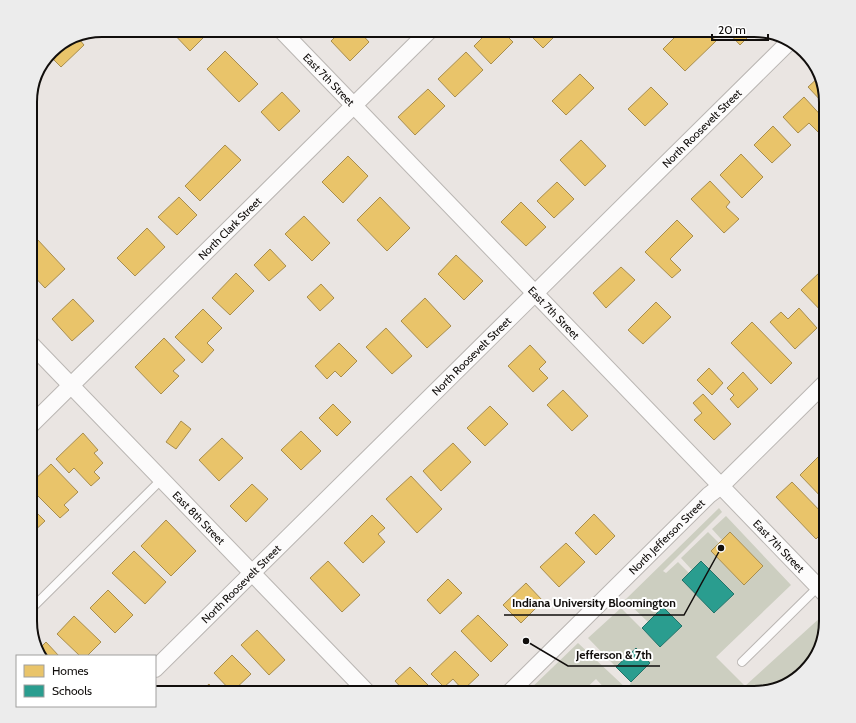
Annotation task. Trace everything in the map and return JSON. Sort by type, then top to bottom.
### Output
[{"type":"street","name":"East 7th Street","points":[[289,37],[819,588]]},
{"type":"street","name":"North Clark Street","points":[[37,419],[423,37]]},
{"type":"street","name":"North Roosevelt Street","points":[[156,668],[786,45]]},
{"type":"street","name":"East 8th Street","points":[[37,350],[361,686]]},
{"type":"street","name":"North Jefferson Street","points":[[516,686],[709,495],[721,486],[819,389]]},
{"type":"lane","points":[[37,603],[162,479]]},
{"type":"lane","points":[[742,662],[819,594]]},
{"type":"shaded area","points":[[719,508],[722,512],[663,571],[666,573],[678,562],[689,573],[682,580],[715,613],[733,594],[702,561],[692,570],[681,558],[708,532],[719,543],[711,551],[744,585],[763,566],[731,533],[722,540],[712,529],[726,516],[791,585],[716,657],[745,686],[630,686],[631,682],[650,663],[636,648],[616,667],[588,638],[621,608],[660,647],[682,626],[663,607],[648,622],[625,600]]},
{"type":"shaded area","points":[[819,619],[816,642],[803,664],[794,673],[771,684],[745,686]]},
{"type":"shaded area","points":[[578,643],[624,686],[602,686],[596,679],[588,686],[533,686]]},
{"type":"building: Homes","points":[[177,37],[204,37],[190,51]]},
{"type":"building: Homes","points":[[335,37],[364,37],[369,42],[350,61],[331,41]]},
{"type":"building: Homes","points":[[483,37],[508,37],[513,42],[491,64],[474,46]]},
{"type":"building: Homes","points":[[532,37],[554,37],[543,48]]},
{"type":"building: Homes","points":[[675,37],[712,37],[716,41],[685,71],[663,49]]},
{"type":"building: Homes","points":[[733,37],[748,37],[740,45]]},
{"type":"building: Homes","points":[[80,40],[84,45],[61,67],[53,59],[69,46]]},
{"type":"building: Homes","points":[[225,51],[258,84],[239,102],[207,69]]},
{"type":"building: Homes","points":[[466,52],[483,70],[455,97],[438,79]]},
{"type":"building: Homes","points":[[580,74],[594,88],[566,115],[552,101]]},
{"type":"building: Homes","points":[[815,80],[819,98],[808,87]]},
{"type":"building: Homes","points":[[651,87],[668,104],[645,126],[628,109]]},
{"type":"building: Homes","points":[[428,89],[445,106],[415,135],[398,117]]},
{"type":"building: Homes","points":[[282,92],[300,111],[279,131],[261,112]]},
{"type":"building: Homes","points":[[804,97],[819,113],[819,131],[818,132],[809,123],[798,133],[783,117]]},
{"type":"building: Homes","points":[[773,126],[791,145],[772,163],[754,145]]},
{"type":"building: Homes","points":[[581,140],[606,166],[585,186],[560,160]]},
{"type":"building: Homes","points":[[225,145],[241,160],[200,201],[185,186]]},
{"type":"building: Homes","points":[[741,154],[763,177],[742,198],[720,175]]},
{"type":"building: Homes","points":[[348,156],[368,176],[343,203],[322,182]]},
{"type":"building: Homes","points":[[710,181],[730,202],[726,207],[739,219],[724,233],[691,199]]},
{"type":"building: Homes","points":[[557,182],[574,199],[554,218],[537,201]]},
{"type":"building: Homes","points":[[179,197],[197,215],[177,235],[158,217]]},
{"type":"building: Homes","points":[[380,197],[410,228],[387,251],[357,220]]},
{"type":"building: Homes","points":[[521,202],[546,227],[526,246],[501,222]]},
{"type":"building: Homes","points":[[304,216],[330,243],[312,261],[285,234]]},
{"type":"building: Homes","points":[[677,220],[693,236],[670,259],[681,270],[672,278],[645,252]]},
{"type":"building: Homes","points":[[147,228],[165,247],[135,276],[117,258]]},
{"type":"building: Homes","points":[[37,239],[65,269],[45,288],[37,279]]},
{"type":"building: Homes","points":[[270,249],[286,266],[269,281],[254,265]]},
{"type":"building: Homes","points":[[456,255],[483,281],[464,300],[438,274]]},
{"type":"building: Homes","points":[[621,267],[635,280],[606,308],[593,293]]},
{"type":"building: Homes","points":[[236,273],[254,291],[230,315],[212,298]]},
{"type":"building: Homes","points":[[819,273],[819,309],[801,290]]},
{"type":"building: Homes","points":[[321,284],[334,298],[320,311],[307,297]]},
{"type":"building: Homes","points":[[425,298],[451,326],[427,348],[401,321]]},
{"type":"building: Homes","points":[[73,299],[94,321],[72,341],[52,319]]},
{"type":"building: Homes","points":[[656,302],[671,317],[643,344],[628,330]]},
{"type":"building: Homes","points":[[799,308],[817,328],[795,349],[770,322],[781,312],[788,319]]},
{"type":"building: Homes","points":[[203,309],[222,328],[207,343],[214,350],[202,363],[175,337]]},
{"type":"building: Homes","points":[[752,322],[792,363],[771,384],[731,343]]},
{"type":"building: Homes","points":[[386,328],[412,356],[392,374],[366,347]]},
{"type":"building: Homes","points":[[164,338],[185,360],[173,371],[179,376],[161,394],[135,367]]},
{"type":"building: Homes","points":[[339,343],[357,361],[341,377],[335,371],[327,379],[315,366]]},
{"type":"building: Homes","points":[[530,345],[546,362],[539,369],[548,378],[533,392],[508,366]]},
{"type":"building: Homes","points":[[709,368],[723,383],[712,395],[697,380]]},
{"type":"building: Homes","points":[[743,372],[758,389],[738,408],[730,399],[734,395],[727,388]]},
{"type":"building: Homes","points":[[563,390],[588,416],[572,431],[547,405]]},
{"type":"building: Homes","points":[[703,394],[731,424],[714,440],[694,420],[702,413],[693,403]]},
{"type":"building: Homes","points":[[333,404],[351,422],[337,436],[319,418]]},
{"type":"building: Homes","points":[[490,406],[508,424],[485,446],[467,428]]},
{"type":"building: Homes","points":[[181,421],[191,429],[176,449],[166,442]]},
{"type":"building: Homes","points":[[301,431],[321,451],[301,470],[281,450]]},
{"type":"building: Homes","points":[[83,433],[98,450],[94,453],[103,463],[94,472],[100,478],[91,486],[74,468],[69,473],[56,459]]},
{"type":"building: Homes","points":[[222,438],[243,458],[219,481],[199,460]]},
{"type":"building: Homes","points":[[453,443],[471,462],[441,491],[423,471]]},
{"type":"building: Homes","points":[[819,456],[819,495],[800,475]]},
{"type":"building: Homes","points":[[51,464],[78,492],[64,505],[69,510],[60,518],[37,495],[37,477]]},
{"type":"building: Homes","points":[[411,476],[442,509],[417,533],[386,499]]},
{"type":"building: Homes","points":[[792,482],[819,510],[819,536],[816,539],[776,497]]},
{"type":"building: Homes","points":[[252,484],[268,499],[246,522],[230,506]]},
{"type":"building: Homes","points":[[37,513],[45,521],[37,528]]},
{"type":"building: Homes","points":[[594,514],[615,536],[596,555],[575,533]]},
{"type":"building: Homes","points":[[372,515],[385,528],[378,534],[385,542],[363,563],[344,543]]},
{"type":"building: Homes","points":[[166,520],[196,551],[171,576],[141,546]]},
{"type":"building: Homes","points":[[730,532],[763,566],[744,585],[711,551]]},
{"type":"building: Homes","points":[[566,543],[585,562],[559,587],[540,567]]},
{"type":"building: Homes","points":[[134,551],[166,582],[145,604],[112,573]]},
{"type":"building: Homes","points":[[328,561],[360,595],[342,612],[310,578]]},
{"type":"building: Homes","points":[[448,579],[462,593],[440,614],[427,600]]},
{"type":"building: Homes","points":[[526,583],[543,601],[521,623],[503,605]]},
{"type":"building: Homes","points":[[108,590],[133,615],[115,633],[90,608]]},
{"type":"building: Homes","points":[[478,615],[508,645],[491,662],[461,631]]},
{"type":"building: Homes","points":[[74,616],[101,642],[88,655],[79,655],[57,634]]},
{"type":"building: Homes","points":[[257,630],[285,660],[269,675],[241,645]]},
{"type":"building: Homes","points":[[46,642],[58,655],[47,655],[42,646]]},
{"type":"building: Homes","points":[[455,651],[479,675],[467,686],[459,686],[453,679],[445,686],[443,686],[431,674]]},
{"type":"building: Homes","points":[[232,655],[251,674],[238,686],[226,686],[214,673]]},
{"type":"building: Homes","points":[[410,667],[429,686],[400,686],[395,681]]},
{"type":"building: Schools","points":[[701,561],[734,594],[714,613],[682,580]]},
{"type":"building: Schools","points":[[663,607],[682,626],[660,647],[642,628]]},
{"type":"building: Schools","points":[[636,648],[650,663],[631,682],[616,667]]},
{"type":"place","name":"Indiana University Bloomington","points":[[721,548]]},
{"type":"place","name":"Jefferson & 7th","points":[[526,641]]}]
